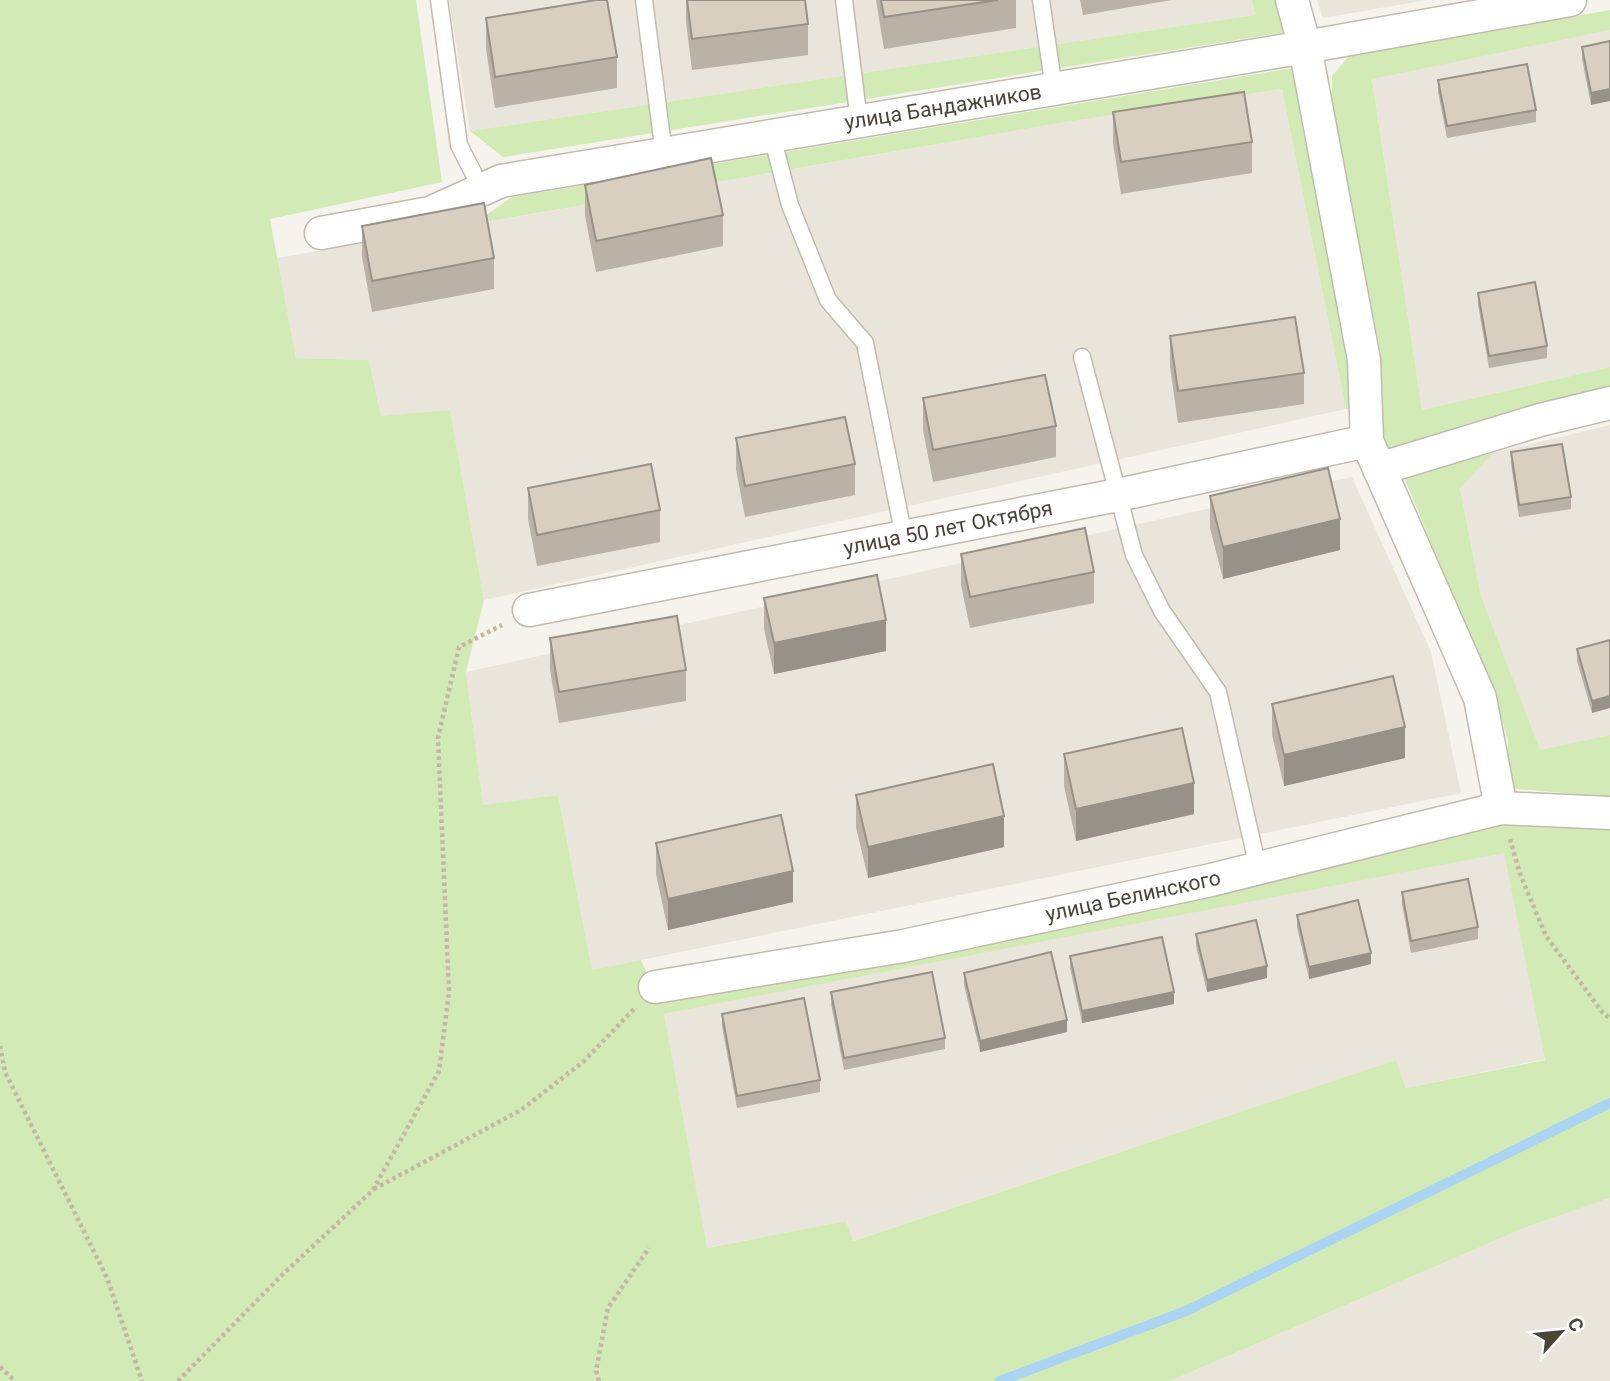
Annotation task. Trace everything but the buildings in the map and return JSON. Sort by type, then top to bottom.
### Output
[{"type":"street","points":[[1292,0],[1305,47],[1364,360],[1373,455],[1480,698],[1501,808]]},
{"type":"street","name":"улица Бандажников","points":[[321,233],[430,213],[502,181],[1305,47],[1500,6],[1570,0]]},
{"type":"street","name":"улица 50 лет Октября","points":[[529,610],[1118,495],[1373,455],[1610,403]]},
{"type":"street","name":"улица Белинского","points":[[655,987],[903,946],[1258,868],[1501,808],[1610,813]]},
{"type":"lane","points":[[439,0],[459,145],[482,190]]},
{"type":"lane","points":[[644,0],[664,154]]},
{"type":"lane","points":[[844,0],[859,121]]},
{"type":"lane","points":[[1041,0],[1054,89]]},
{"type":"lane","points":[[772,136],[790,205],[828,300],[865,343],[904,537]]},
{"type":"lane","points":[[1082,357],[1134,555],[1162,611],[1218,692],[1258,868]]},
{"type":"path","points":[[373,1190],[439,1071],[449,992],[438,738],[459,647],[529,610]]},
{"type":"path","points":[[1501,808],[1520,874],[1546,936],[1603,1013],[1610,1018]]},
{"type":"path","points":[[178,1381],[280,1277],[373,1190],[521,1110],[583,1062],[655,987]]},
{"type":"path","points":[[0,1046],[5,1072],[107,1278],[142,1381]]},
{"type":"path","points":[[599,1381],[596,1371],[608,1308],[649,1248]]},
{"type":"path","points":[[0,1367],[15,1381]]},
{"type":"shaded area","points":[[449,0],[1252,0],[1255,15],[470,131]]},
{"type":"shaded area","points":[[1317,0],[1427,0],[1323,18]]},
{"type":"shaded area","points":[[1610,30],[1610,367],[1422,410],[1372,78]]},
{"type":"shaded area","points":[[1282,89],[1346,409],[484,600],[450,411],[381,416],[369,360],[296,358],[277,258],[1066,122]]},
{"type":"shaded area","points":[[1610,425],[1610,735],[1540,751],[1481,596],[1460,487],[1493,453]]},
{"type":"shaded area","points":[[1352,477],[1431,652],[1461,793],[592,970],[558,795],[483,806],[466,672]]},
{"type":"shaded area","points":[[1504,852],[1545,1059],[1406,1088],[1396,1060],[852,1241],[846,1221],[706,1248],[664,1014]]},
{"type":"shaded area","points":[[1610,1198],[1610,1381],[1170,1381],[1524,1228]]},
{"type":"green space","points":[[0,0],[416,0],[442,182],[270,219],[296,358],[369,360],[381,416],[450,410],[484,600],[466,672],[483,805],[558,795],[592,970],[641,960],[657,997],[1483,822],[1610,824],[1610,1198],[1524,1228],[1170,1381],[0,1381]],"holes":[[[1504,853],[1545,1060],[1406,1088],[1396,1060],[853,1241],[846,1221],[707,1248],[664,1014]]]},
{"type":"green space","points":[[1252,0],[1277,0],[1286,32],[503,157],[470,131],[1255,15]]},
{"type":"green space","points":[[1610,10],[1610,30],[1372,79],[1422,410],[1610,367],[1610,391],[1404,451],[1387,449],[1379,429],[1381,354],[1332,109],[1332,76],[1349,56]]},
{"type":"green space","points":[[1293,68],[1355,407],[1346,409],[1282,89],[1066,122],[473,224],[512,197]]},
{"type":"green space","points":[[1493,453],[1460,488],[1481,596],[1540,750],[1610,735],[1610,797],[1507,788],[1508,740],[1498,707],[1404,477]]},
{"type":"waterway","points":[[1000,1381],[1186,1311],[1610,1103]]}]
